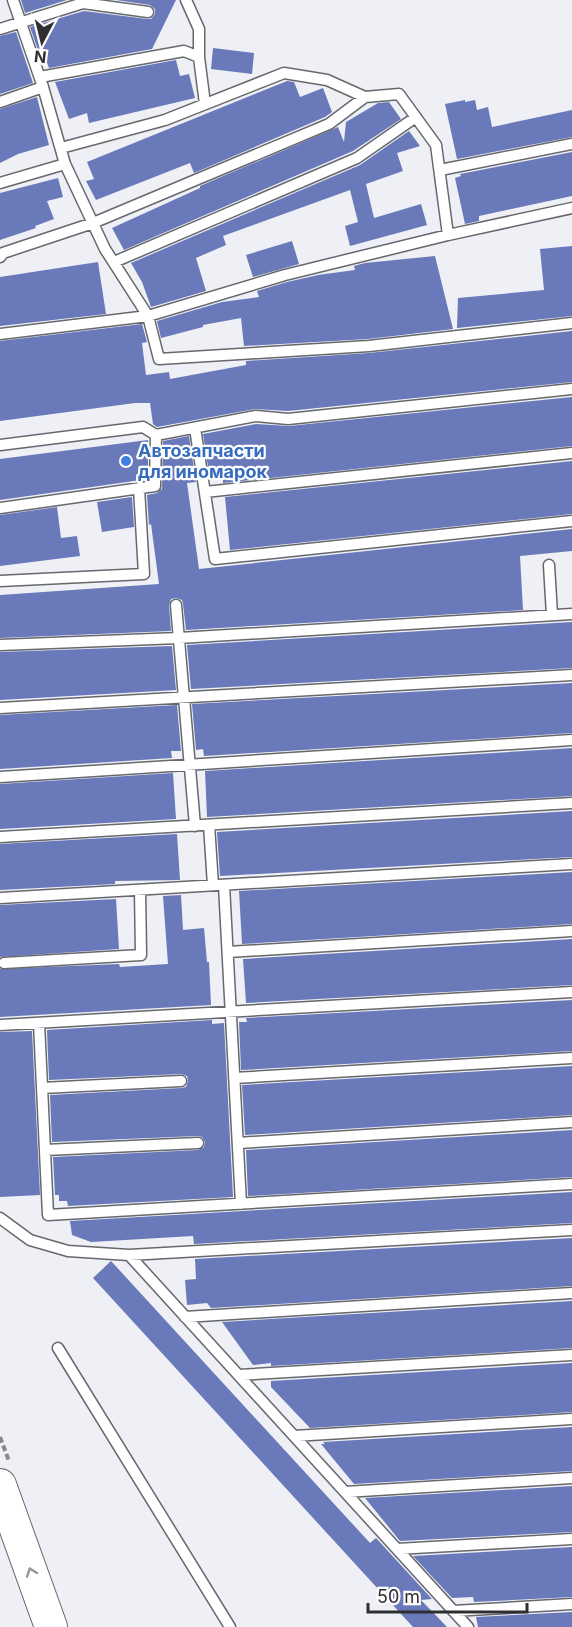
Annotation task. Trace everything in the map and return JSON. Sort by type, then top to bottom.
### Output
[{"type":"main road","points":[[0,1485],[51,1627]]},
{"type":"lane","points":[[13,0],[41,82],[65,164],[114,262],[148,316],[159,358],[369,346],[572,323]]},
{"type":"lane","points":[[186,0],[199,29],[199,57],[205,104]]},
{"type":"lane","points":[[0,29],[83,3],[148,12]]},
{"type":"lane","points":[[0,102],[41,82],[184,51],[199,57]]},
{"type":"lane","points":[[61,148],[165,120],[284,73],[327,80],[365,97],[399,94],[436,145],[448,235]]},
{"type":"lane","points":[[0,257],[3,253],[93,223],[329,124],[365,97]]},
{"type":"lane","points":[[114,262],[357,158],[416,117]]},
{"type":"lane","points":[[440,170],[572,144]]},
{"type":"lane","points":[[0,183],[65,164]]},
{"type":"lane","points":[[0,334],[148,316],[285,275],[448,235],[572,208]]},
{"type":"lane","points":[[0,445],[143,427],[156,435],[256,416],[288,419],[572,388]]},
{"type":"lane","points":[[195,428],[215,559],[572,521]]},
{"type":"lane","points":[[0,508],[155,486],[156,435]]},
{"type":"lane","points":[[205,492],[572,453]]},
{"type":"lane","points":[[0,581],[144,574],[140,488]]},
{"type":"lane","points":[[549,565],[552,615]]},
{"type":"lane","points":[[176,605],[195,826]]},
{"type":"lane","points":[[0,645],[179,638],[572,614]]},
{"type":"lane","points":[[0,708],[572,675]]},
{"type":"lane","points":[[0,777],[572,740]]},
{"type":"lane","points":[[0,837],[572,803]]},
{"type":"lane","points":[[209,825],[213,885]]},
{"type":"lane","points":[[0,898],[572,864]]},
{"type":"lane","points":[[224,885],[241,1204]]},
{"type":"lane","points":[[4,963],[141,954],[140,890]]},
{"type":"lane","points":[[228,952],[572,931]]},
{"type":"lane","points":[[0,1025],[572,993]]},
{"type":"lane","points":[[39,1023],[48,1215],[572,1184]]},
{"type":"lane","points":[[234,1078],[572,1058]]},
{"type":"lane","points":[[42,1088],[181,1081]]},
{"type":"lane","points":[[238,1143],[572,1122]]},
{"type":"lane","points":[[45,1150],[198,1143]]},
{"type":"lane","points":[[0,1218],[30,1240],[68,1251],[129,1255],[572,1230]]},
{"type":"lane","points":[[129,1255],[468,1627]]},
{"type":"lane","points":[[185,1317],[572,1293]]},
{"type":"lane","points":[[58,1348],[230,1627]]},
{"type":"lane","points":[[239,1375],[572,1355]]},
{"type":"lane","points":[[294,1436],[572,1419]]},
{"type":"lane","points":[[345,1492],[572,1479]]},
{"type":"lane","points":[[398,1550],[572,1539]]},
{"type":"lane","points":[[453,1611],[572,1604]]},
{"type":"building","points":[[21,0],[67,0],[25,13]]},
{"type":"building","points":[[116,0],[176,0],[152,49],[49,68],[44,55],[40,56],[30,27],[84,11],[147,19],[151,19],[155,14],[155,9],[150,5]]},
{"type":"building","points":[[16,32],[33,83],[0,94],[0,36]]},
{"type":"building","points":[[213,48],[254,53],[252,74],[211,69]]},
{"type":"building","points":[[176,60],[180,76],[189,74],[195,98],[89,123],[87,113],[69,119],[55,82]]},
{"type":"building","points":[[287,81],[294,82],[300,97],[323,88],[332,112],[194,173],[190,163],[96,200],[86,181],[94,179],[87,162]]},
{"type":"building","points":[[37,97],[49,145],[18,154],[0,163],[0,109]]},
{"type":"building","points":[[465,100],[465,102],[475,100],[477,110],[488,107],[492,127],[572,110],[572,137],[457,159],[445,104]]},
{"type":"building","points":[[389,102],[401,119],[353,151],[124,250],[112,228],[200,188],[200,186],[338,127],[344,142],[346,122],[378,103]]},
{"type":"building","points":[[409,131],[420,146],[397,153],[403,171],[366,184],[374,218],[421,204],[427,225],[350,246],[345,226],[358,222],[350,190],[223,236],[226,245],[196,258],[206,291],[151,307],[142,282],[131,263],[360,165]]},
{"type":"building","points":[[572,152],[572,196],[479,216],[479,221],[465,224],[455,178],[461,176],[460,174]]},
{"type":"building","points":[[58,178],[63,197],[47,201],[54,219],[35,226],[36,228],[0,240],[0,193]]},
{"type":"building","points":[[292,241],[299,264],[253,277],[246,255]]},
{"type":"building","points":[[572,246],[572,316],[457,328],[458,298],[544,290],[540,249]]},
{"type":"building","points":[[435,256],[453,329],[368,339],[244,346],[241,318],[203,325],[203,327],[161,338],[157,321],[222,302],[259,297],[257,291],[287,282],[355,270],[354,266],[365,263]]},
{"type":"building","points":[[98,262],[106,314],[0,326],[0,277]]},
{"type":"building","points":[[142,324],[147,342],[142,343],[146,375],[169,372],[170,379],[246,365],[246,361],[369,353],[572,331],[572,382],[288,411],[255,409],[157,427],[153,424],[150,403],[0,421],[0,341]]},
{"type":"building","points":[[572,397],[572,446],[223,483],[223,478],[210,480],[203,434],[256,424],[289,426]]},
{"type":"building","points":[[189,436],[196,482],[187,483],[199,569],[572,529],[572,551],[520,556],[523,610],[186,630],[182,600],[176,598],[171,599],[169,605],[171,631],[0,638],[0,595],[159,584],[151,524],[149,525],[147,495],[157,493],[162,489],[163,441]]},
{"type":"building","points":[[148,440],[148,479],[0,500],[0,459]]},
{"type":"building","points":[[572,461],[572,514],[230,550],[225,497]]},
{"type":"building","points":[[132,497],[134,527],[102,532],[97,502]]},
{"type":"building","points":[[57,507],[61,538],[77,536],[80,556],[0,566],[0,515]]},
{"type":"building","points":[[572,622],[572,668],[191,689],[187,645]]},
{"type":"building","points":[[172,646],[176,690],[0,700],[0,652]]},
{"type":"building","points":[[572,683],[572,733],[204,756],[203,749],[196,750],[192,704]]},
{"type":"building","points":[[177,705],[181,751],[171,751],[172,758],[0,769],[0,715]]},
{"type":"building","points":[[572,748],[572,796],[207,817],[205,771]]},
{"type":"building","points":[[173,773],[176,819],[0,829],[0,784]]},
{"type":"building","points":[[572,811],[572,857],[220,876],[217,832]]},
{"type":"building","points":[[177,834],[180,880],[115,881],[115,884],[0,890],[0,844]]},
{"type":"building","points":[[572,872],[572,924],[242,944],[239,891]]},
{"type":"building","points":[[181,895],[183,930],[204,928],[207,962],[209,962],[211,1005],[0,1017],[0,969],[168,964],[163,896]]},
{"type":"building","points":[[116,899],[119,949],[0,957],[0,905]]},
{"type":"building","points":[[572,939],[572,985],[246,1003],[243,959]]},
{"type":"building","points":[[572,1000],[572,1051],[241,1070],[239,1022],[247,1022],[246,1018]]},
{"type":"building","points":[[212,1020],[212,1024],[224,1023],[233,1197],[68,1206],[67,1201],[59,1201],[59,1195],[55,1195],[53,1157],[198,1150],[204,1147],[205,1142],[202,1137],[198,1136],[52,1142],[50,1095],[181,1088],[186,1087],[188,1081],[187,1076],[181,1074],[49,1080],[47,1030]]},
{"type":"building","points":[[32,1031],[40,1195],[0,1197],[0,1032]]},
{"type":"building","points":[[572,1066],[572,1115],[245,1135],[242,1085]]},
{"type":"building","points":[[572,1130],[572,1177],[248,1196],[246,1150]]},
{"type":"building","points":[[572,1192],[572,1223],[194,1244],[193,1236],[91,1242],[72,1235],[70,1221]]},
{"type":"building","points":[[572,1238],[572,1286],[211,1308],[207,1303],[187,1305],[185,1280],[196,1279],[195,1259]]},
{"type":"building","points":[[111,1261],[370,1543],[376,1538],[432,1599],[421,1600],[447,1627],[413,1627],[93,1278]]},
{"type":"building","points":[[572,1301],[572,1348],[271,1366],[271,1363],[253,1365],[222,1322]]},
{"type":"building","points":[[572,1363],[572,1412],[310,1428],[271,1387],[271,1381]]},
{"type":"building","points":[[572,1427],[572,1471],[354,1484],[321,1444],[325,1444],[323,1442]]},
{"type":"building","points":[[572,1486],[572,1532],[400,1541],[365,1498]]},
{"type":"building","points":[[572,1547],[572,1597],[474,1602],[473,1597],[452,1598],[413,1556]]},
{"type":"building","points":[[572,1612],[572,1627],[478,1627],[476,1617]]},
{"type":"place","name":"Автозапчасти для иномарок","points":[[126,461]]}]
